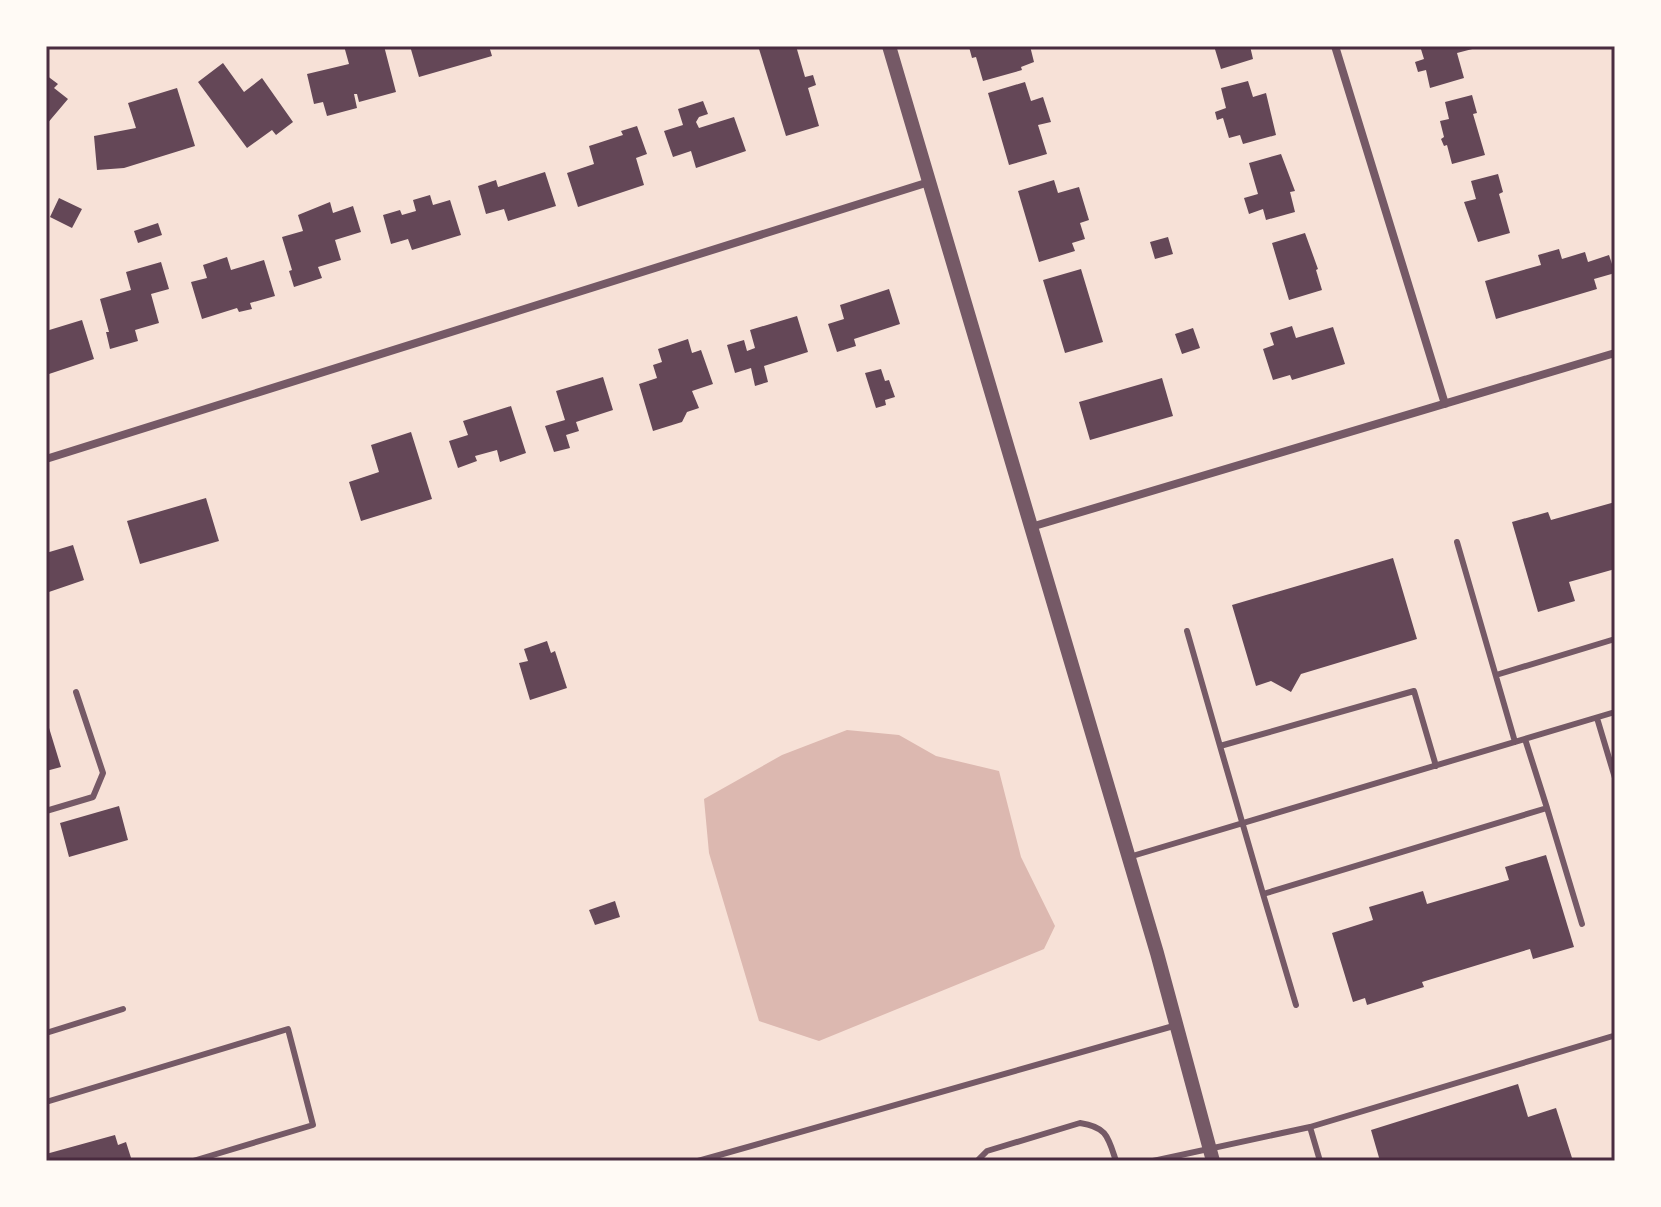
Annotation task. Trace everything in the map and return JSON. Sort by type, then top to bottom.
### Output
[{"type":"street","points":[[889,46],[1129,857],[1212,1154]]},
{"type":"street","points":[[1335,46],[1445,404]]},
{"type":"street","points":[[46,459],[930,181]]},
{"type":"street","points":[[1031,527],[1615,353]]},
{"type":"lane","points":[[1457,542],[1515,742]]},
{"type":"lane","points":[[1187,631],[1296,1005]]},
{"type":"lane","points":[[1496,675],[1615,639]]},
{"type":"lane","points":[[1220,746],[1414,691],[1436,766]]},
{"type":"lane","points":[[46,811],[93,797],[103,773],[76,692]]},
{"type":"lane","points":[[1129,857],[1615,712]]},
{"type":"lane","points":[[1597,718],[1615,778]]},
{"type":"lane","points":[[1525,739],[1582,924]]},
{"type":"lane","points":[[1263,894],[1547,808]]},
{"type":"lane","points":[[46,1033],[123,1009]]},
{"type":"lane","points":[[698,1161],[1177,1025]]},
{"type":"lane","points":[[46,1102],[288,1029],[313,1125],[193,1161]]},
{"type":"lane","points":[[1153,1161],[1212,1154],[1614,1036],[1615,1045]]},
{"type":"lane","points":[[977,1161],[987,1151],[1080,1123],[1097,1125],[1108,1137],[1116,1161]]},
{"type":"lane","points":[[1310,1127],[1320,1161]]},
{"type":"shaded area","points":[[847,730],[899,735],[936,756],[999,771],[1021,857],[1055,926],[1044,949],[819,1041],[759,1021],[709,853],[704,799],[782,755]]},
{"type":"building","points":[[344,46],[384,46],[396,92],[359,102],[357,94],[354,94],[357,108],[327,116],[323,102],[314,104],[307,74],[349,64]]},
{"type":"building","points":[[410,46],[489,46],[492,56],[419,77]]},
{"type":"building","points":[[796,46],[805,77],[813,75],[816,85],[808,88],[819,126],[786,136],[759,49]]},
{"type":"building","points":[[1030,46],[1034,62],[1021,67],[1022,70],[983,81],[976,57],[972,58],[969,47]]},
{"type":"building","points":[[1214,46],[1250,46],[1253,59],[1221,69]]},
{"type":"building","points":[[1420,46],[1480,47],[1457,53],[1464,78],[1430,88],[1426,70],[1418,72],[1415,62],[1424,59]]},
{"type":"building","points":[[223,63],[244,92],[262,78],[293,122],[276,135],[272,130],[247,148],[198,82]]},
{"type":"building","points":[[46,75],[58,84],[54,88],[68,99],[46,125]]},
{"type":"building","points":[[1248,81],[1253,97],[1266,93],[1276,135],[1243,144],[1240,135],[1229,138],[1223,118],[1217,120],[1215,112],[1226,108],[1221,88]]},
{"type":"building","points":[[1025,82],[1031,101],[1043,97],[1051,122],[1038,125],[1047,154],[1009,165],[988,93]]},
{"type":"building","points":[[177,88],[195,146],[124,168],[97,170],[94,136],[136,128],[128,103]]},
{"type":"building","points":[[1472,95],[1477,113],[1473,114],[1485,155],[1452,164],[1447,145],[1444,146],[1441,139],[1444,137],[1440,121],[1449,119],[1445,102]]},
{"type":"building","points":[[703,101],[708,114],[699,117],[696,122],[699,128],[734,117],[746,151],[696,168],[691,151],[673,157],[664,131],[683,125],[678,109]]},
{"type":"building","points":[[637,126],[647,154],[636,158],[644,185],[578,207],[567,173],[594,164],[589,146],[623,135],[621,131]]},
{"type":"building","points":[[1281,154],[1295,191],[1290,192],[1295,212],[1266,220],[1263,209],[1249,214],[1244,198],[1258,194],[1249,163]]},
{"type":"building","points":[[545,172],[556,206],[508,221],[504,209],[486,214],[478,186],[496,180],[498,187]]},
{"type":"building","points":[[1498,174],[1503,192],[1499,194],[1510,233],[1478,242],[1464,202],[1476,199],[1471,181]]},
{"type":"building","points":[[1054,180],[1058,193],[1079,187],[1089,220],[1080,223],[1085,239],[1072,243],[1075,251],[1039,262],[1018,191]]},
{"type":"building","points":[[430,195],[433,205],[450,200],[461,235],[412,250],[408,239],[391,244],[383,215],[400,210],[402,215],[416,211],[413,200]]},
{"type":"building","points":[[59,198],[82,209],[72,228],[50,217]]},
{"type":"building","points":[[330,202],[333,213],[353,206],[361,232],[335,240],[341,260],[318,267],[322,278],[294,287],[282,237],[303,231],[298,215]]},
{"type":"building","points":[[158,223],[162,235],[138,243],[134,231]]},
{"type":"building","points":[[1305,233],[1322,290],[1289,300],[1272,243]]},
{"type":"building","points":[[1168,237],[1173,254],[1155,259],[1150,242]]},
{"type":"building","points":[[1559,249],[1562,259],[1585,252],[1588,262],[1609,255],[1615,273],[1594,279],[1597,289],[1496,319],[1485,281],[1541,265],[1538,255]]},
{"type":"building","points":[[227,257],[231,270],[264,260],[275,296],[250,303],[252,309],[239,312],[237,308],[202,319],[191,282],[207,278],[203,265]]},
{"type":"building","points":[[161,262],[169,289],[151,294],[159,323],[135,330],[138,341],[110,349],[100,299],[131,290],[126,272]]},
{"type":"building","points":[[1081,269],[1103,342],[1065,353],[1043,280]]},
{"type":"building","points":[[889,289],[900,324],[854,339],[856,346],[837,352],[828,324],[844,319],[840,305]]},
{"type":"building","points":[[797,316],[808,352],[764,366],[768,382],[755,386],[751,368],[735,373],[727,345],[744,340],[747,351],[755,348],[750,330]]},
{"type":"building","points":[[82,320],[94,359],[46,375],[46,331]]},
{"type":"building","points":[[1292,326],[1296,338],[1333,327],[1345,364],[1292,380],[1290,375],[1273,380],[1263,349],[1274,345],[1270,333]]},
{"type":"building","points":[[1193,328],[1200,348],[1182,354],[1175,334]]},
{"type":"building","points":[[688,339],[692,353],[701,350],[713,384],[692,391],[699,408],[687,412],[682,422],[653,431],[639,384],[657,378],[653,365],[662,362],[658,349]]},
{"type":"building","points":[[881,369],[895,397],[885,400],[886,405],[876,408],[865,373]]},
{"type":"building","points":[[603,377],[613,410],[576,422],[579,431],[566,435],[570,448],[554,452],[545,426],[565,420],[556,391]]},
{"type":"building","points":[[1162,378],[1173,416],[1090,440],[1079,402]]},
{"type":"building","points":[[511,406],[526,453],[500,462],[497,450],[475,456],[477,461],[458,468],[449,441],[468,435],[463,421]]},
{"type":"building","points":[[411,432],[432,499],[361,521],[349,482],[379,472],[371,445]]},
{"type":"building","points":[[206,498],[219,541],[140,564],[127,521]]},
{"type":"building","points":[[1615,502],[1615,569],[1569,582],[1575,601],[1538,612],[1512,522],[1548,512],[1551,520]]},
{"type":"building","points":[[73,545],[84,580],[46,593],[46,553]]},
{"type":"building","points":[[1393,558],[1417,639],[1301,674],[1291,692],[1271,681],[1256,686],[1232,605]]},
{"type":"building","points":[[547,641],[551,653],[555,651],[567,688],[530,700],[519,663],[528,661],[524,649]]},
{"type":"building","points":[[46,718],[61,767],[46,771]]},
{"type":"building","points":[[119,806],[128,840],[69,857],[60,823]]},
{"type":"building","points":[[1546,855],[1574,947],[1533,959],[1530,949],[1422,982],[1424,987],[1367,1005],[1365,998],[1353,1002],[1332,933],[1373,920],[1369,907],[1423,891],[1427,904],[1509,880],[1505,867]]},
{"type":"building","points":[[615,901],[620,917],[595,925],[589,910]]},
{"type":"building","points":[[1518,1084],[1528,1117],[1556,1108],[1573,1161],[1380,1161],[1371,1130]]},
{"type":"building","points":[[115,1135],[118,1145],[126,1142],[132,1161],[48,1161],[46,1154]]}]
